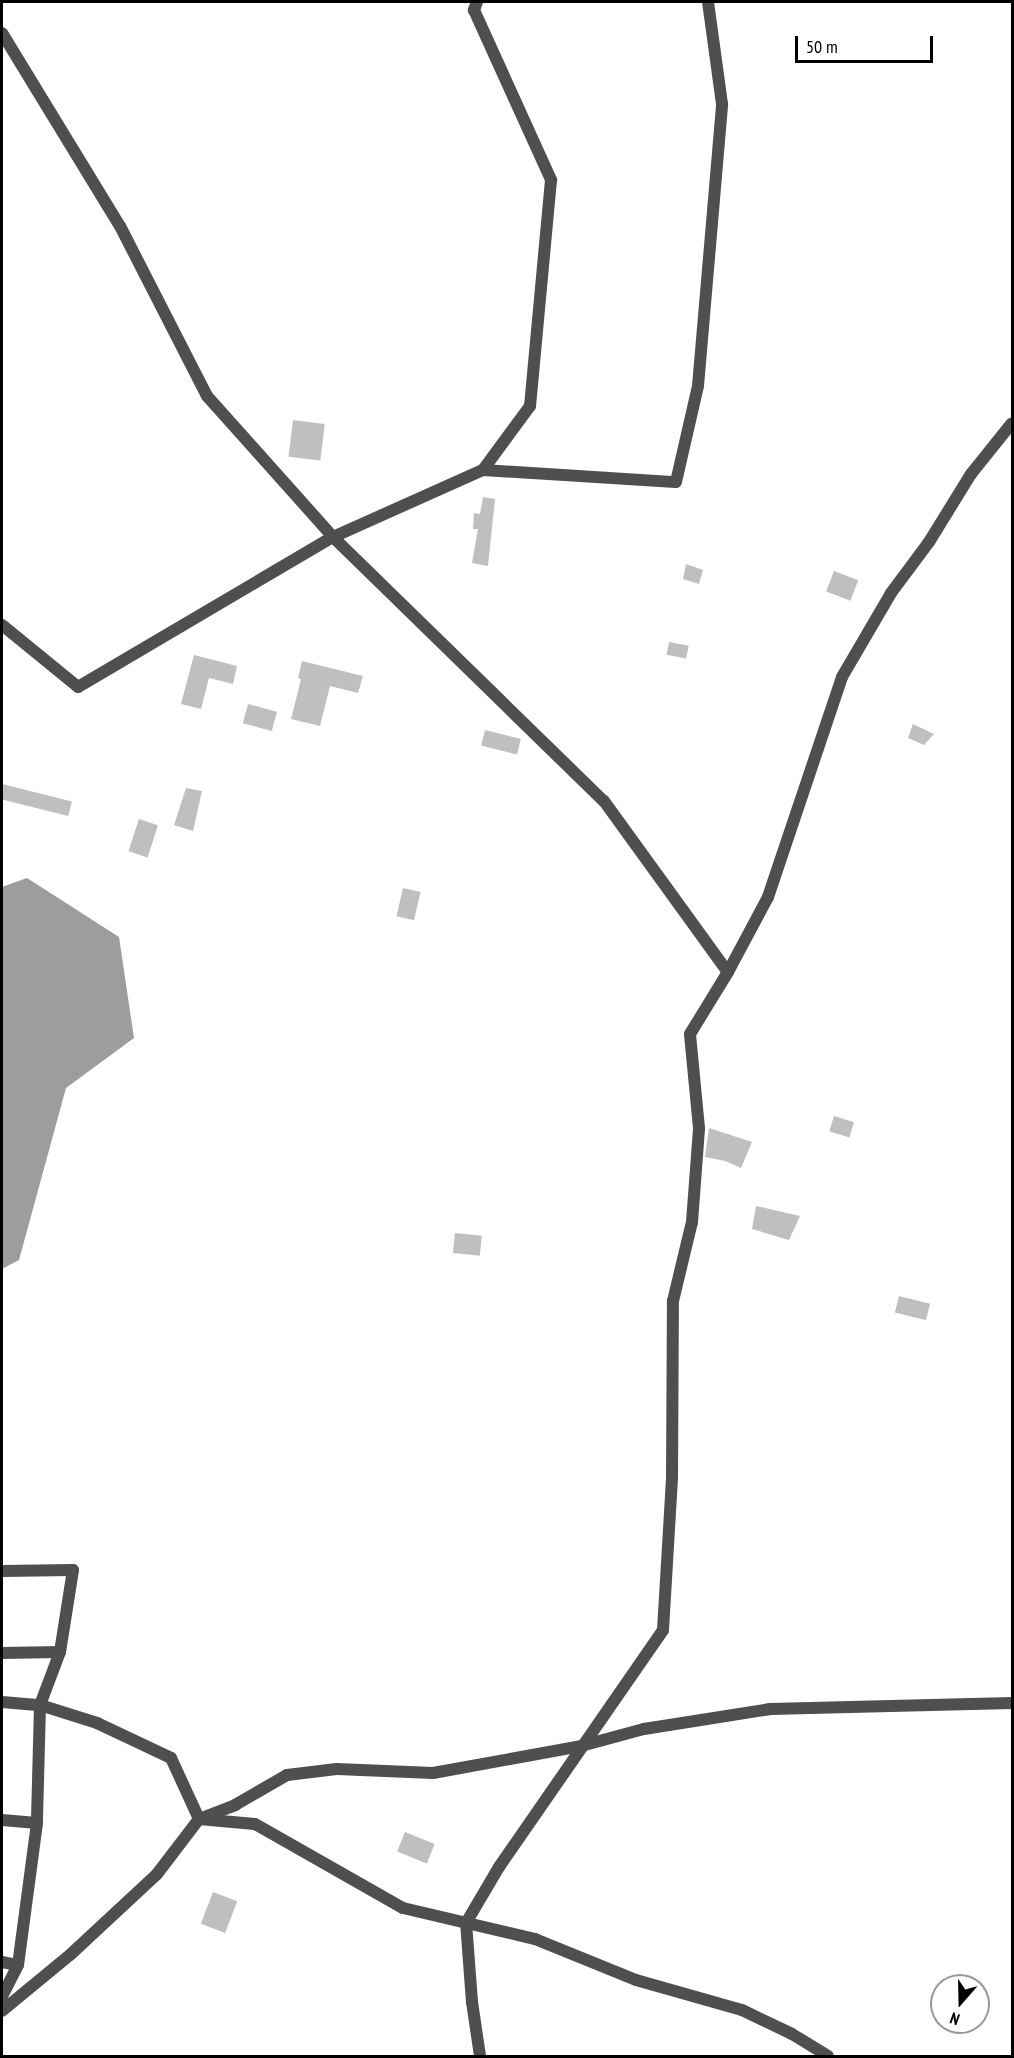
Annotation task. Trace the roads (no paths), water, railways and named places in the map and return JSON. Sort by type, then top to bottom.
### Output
[{"type":"street","points":[[477,2],[474,10],[551,180],[530,406],[483,470]]},
{"type":"street","points":[[2,625],[78,687],[333,537],[483,470],[676,482],[698,386],[722,104],[708,2]]},
{"type":"street","points":[[2,33],[120,226],[207,396],[333,537],[604,801],[728,972]]},
{"type":"street","points":[[480,2056],[466,1923],[499,1867],[663,1630],[672,1479],[673,1301],[692,1222],[699,1128],[690,1034],[728,972],[768,897],[842,677],[891,593],[929,542],[971,474],[1012,423]]},
{"type":"street","points":[[2,1571],[73,1570],[60,1653],[40,1705],[37,1823],[18,1965],[2,1996]]},
{"type":"street","points":[[2,1653],[60,1653]]},
{"type":"street","points":[[2,1702],[40,1705],[97,1723],[171,1758],[199,1819]]},
{"type":"street","points":[[2,2011],[71,1953],[157,1874],[199,1819],[235,1805],[287,1775],[337,1769],[433,1773],[581,1746],[644,1729],[770,1709],[1012,1703]]},
{"type":"street","points":[[199,1819],[255,1824],[403,1908],[535,1939],[636,1980],[742,2010],[792,2034],[828,2056]]},
{"type":"street","points":[[2,1820],[37,1823]]},
{"type":"street","points":[[2,1962],[18,1965]]}]
